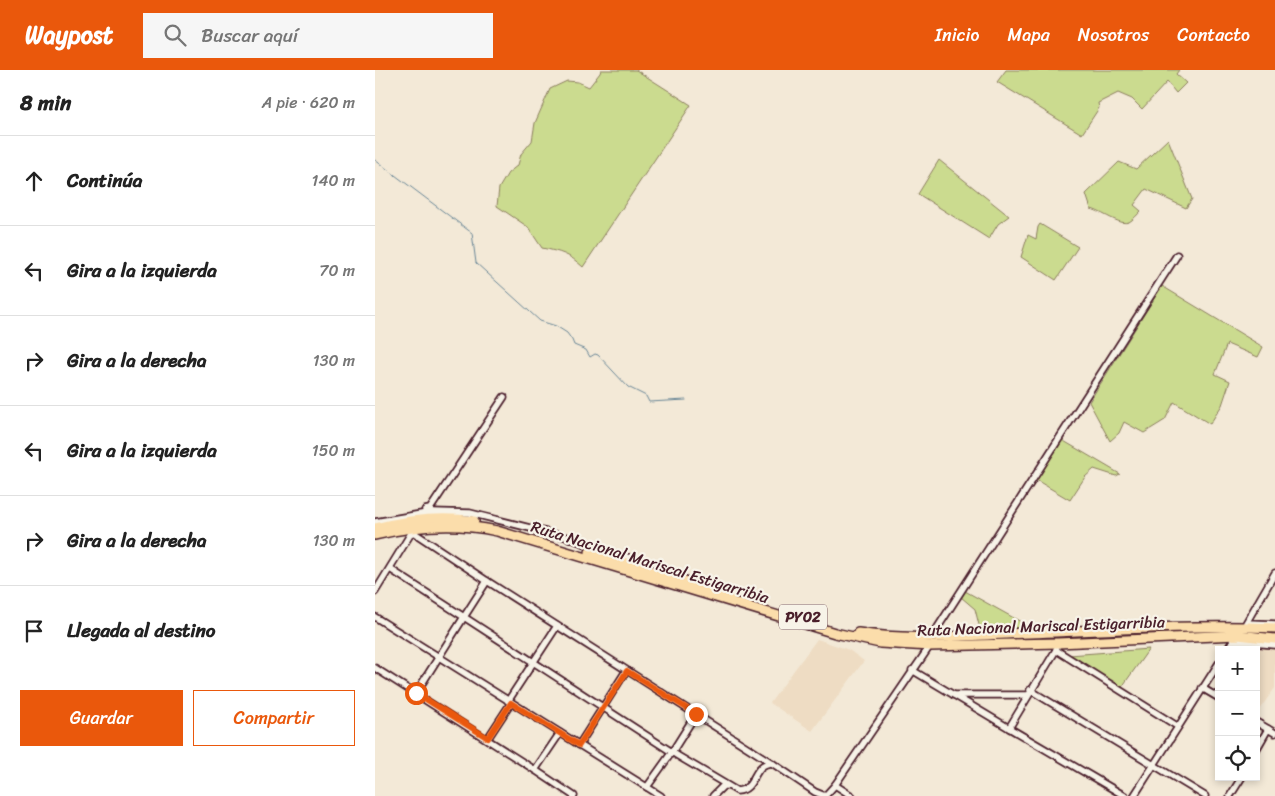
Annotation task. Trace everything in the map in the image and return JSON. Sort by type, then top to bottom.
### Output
[{"type":"highway","name":"Ruta Nacional Mariscal Estigarribia","points":[[375,528],[460,519],[485,523],[640,566],[853,632],[932,642],[1057,646],[1235,638],[1275,639]]},
{"type":"highway","name":"Ruta Nacional Mariscal Estigarribia","points":[[375,535],[415,523],[461,525],[497,531],[880,644],[1156,629],[1275,628]]},
{"type":"street","points":[[375,522],[415,523],[487,582],[696,714],[815,792],[825,796],[835,785],[932,642],[938,627],[1177,255]]},
{"type":"street","points":[[375,592],[415,523],[430,509],[504,397]]},
{"type":"street","points":[[390,569],[727,786],[741,791],[748,787],[761,766],[772,763]]},
{"type":"street","points":[[1275,573],[1245,623],[1275,624]]},
{"type":"street","points":[[416,693],[487,582]]},
{"type":"street","points":[[375,617],[661,796]]},
{"type":"street","points":[[488,738],[557,626]]},
{"type":"street","points":[[1230,646],[1235,638],[1275,645]]},
{"type":"street","points":[[1009,728],[1057,646],[1177,726]]},
{"type":"street","points":[[375,668],[488,738],[574,796]]},
{"type":"street","points":[[1134,796],[1215,669]]},
{"type":"street","points":[[913,670],[1125,796]]},
{"type":"street","points":[[579,745],[627,671]]},
{"type":"street","points":[[1202,688],[1215,696]]},
{"type":"street","points":[[954,695],[1029,692],[1205,796]]},
{"type":"street","points":[[647,787],[696,714]]},
{"type":"street","points":[[1260,724],[1275,733]]},
{"type":"street","points":[[1260,743],[1268,729]]},
{"type":"street","points":[[535,770],[559,733]]},
{"type":"street","points":[[1230,796],[1239,781]]},
{"type":"street","points":[[835,785],[852,796]]},
{"type":"street","points":[[713,796],[723,786],[727,786]]},
{"type":"street","points":[[741,791],[745,796]]},
{"type":"shaded area","points":[[1240,638],[1275,644],[1275,688],[1260,709],[1260,646],[1235,646]]},
{"type":"shaded area","points":[[817,639],[849,650],[864,661],[812,731],[770,703]]},
{"type":"green space","points":[[601,70],[636,70],[691,105],[583,267],[564,254],[542,248],[528,227],[497,206],[499,188],[508,173],[518,165],[521,154],[532,141],[535,123],[550,89],[567,81],[578,82],[589,87]]},
{"type":"green space","points":[[1006,70],[1179,70],[1176,74],[1186,83],[1176,93],[1167,82],[1142,109],[1132,99],[1118,93],[1098,103],[1099,108],[1082,134],[997,82]]},
{"type":"green space","points":[[1168,139],[1192,199],[1186,208],[1146,189],[1134,205],[1141,211],[1129,222],[1121,222],[1091,209],[1086,194],[1119,162],[1136,169]]},
{"type":"green space","points":[[939,160],[1009,216],[998,224],[989,239],[918,194]]},
{"type":"green space","points":[[1040,224],[1078,247],[1056,280],[1021,257],[1028,235],[1036,239]]},
{"type":"green space","points":[[1162,286],[1263,347],[1258,357],[1227,344],[1215,374],[1230,381],[1222,405],[1210,424],[1174,402],[1165,420],[1144,433],[1124,422],[1119,433],[1110,441],[1089,402]]},
{"type":"green space","points":[[1062,440],[1120,474],[1116,476],[1094,469],[1085,477],[1070,500],[1036,480]]},
{"type":"green space","points":[[965,591],[1023,623],[1024,629],[980,629],[975,609],[961,597]]},
{"type":"green space","points":[[1149,649],[1122,687],[1069,655]]},
{"type":"waterway","points":[[375,160],[472,233],[476,263],[540,321],[556,326],[567,333],[574,345],[586,350],[590,357],[595,354],[598,355],[628,387],[646,396],[649,402],[686,400]]},
{"type":"route","points":[[416,693],[488,738],[511,703],[579,745],[627,671],[696,714]]}]
